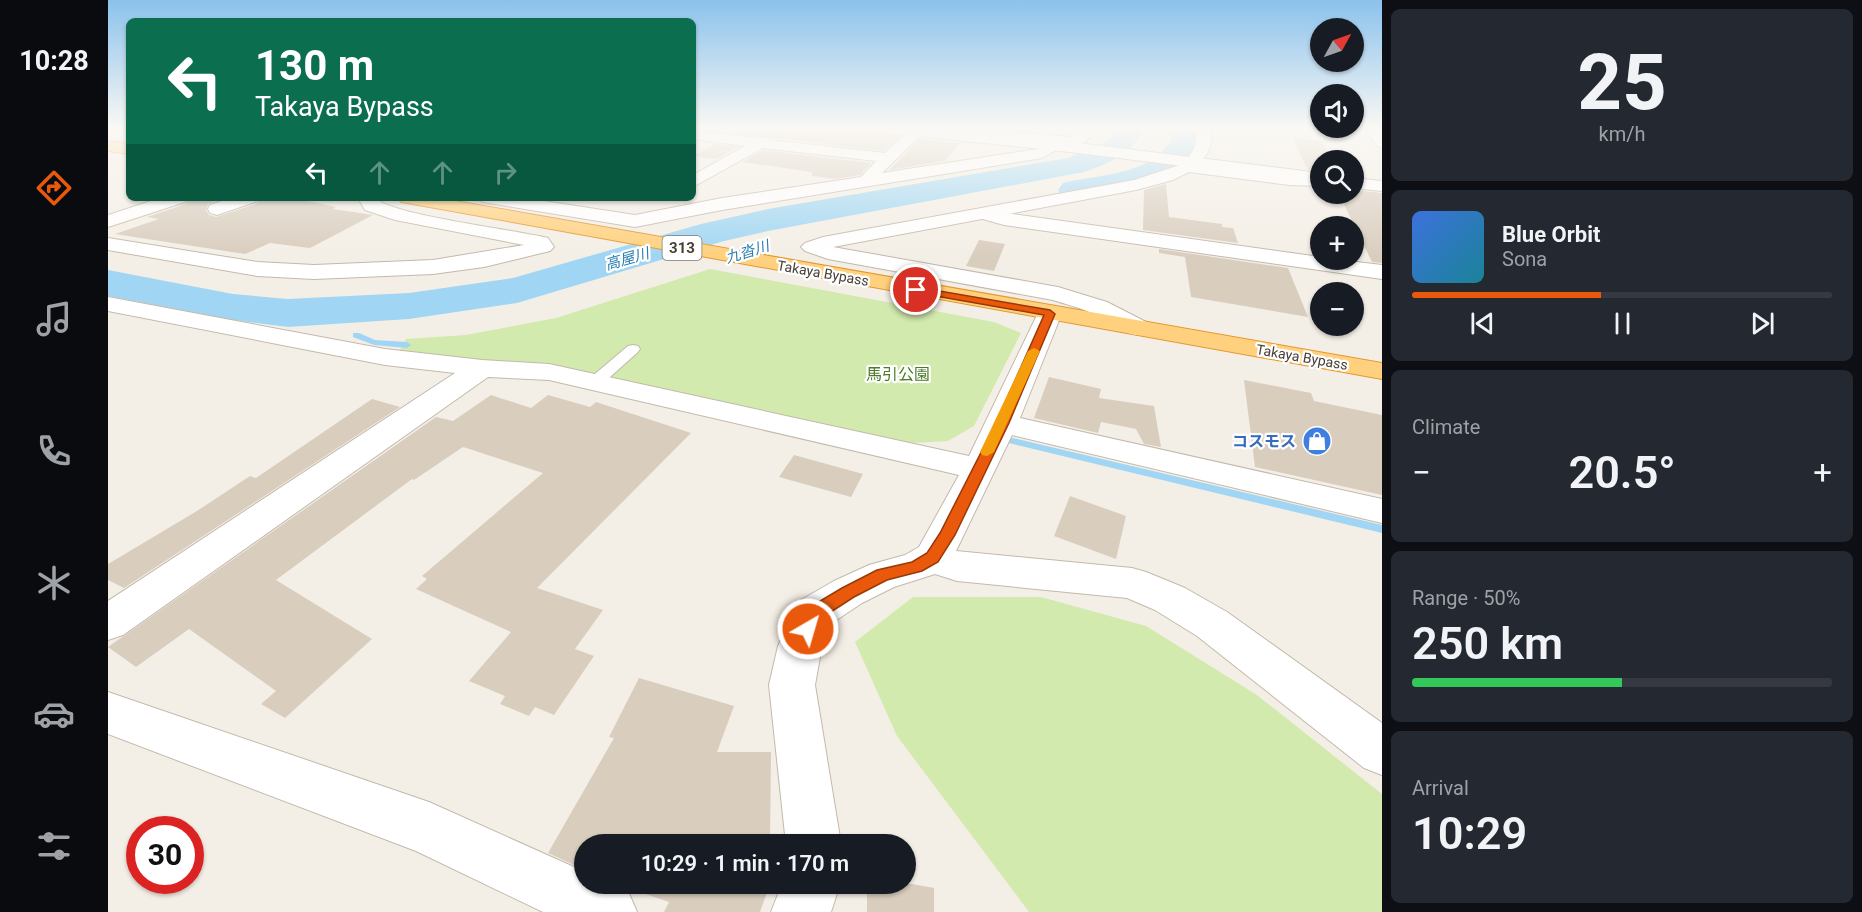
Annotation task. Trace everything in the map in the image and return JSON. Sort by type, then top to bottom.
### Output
[{"type":"highway","name":"Takaya Bypass","points":[[424,201],[1050,314],[1382,371]]},
{"type":"street","points":[[696,180],[710,172]]},
{"type":"street","points":[[870,180],[869,177],[874,172]]},
{"type":"street","points":[[507,201],[635,221],[698,202],[924,172]]},
{"type":"street","points":[[1141,329],[1098,308],[1058,294],[828,253],[812,246],[1136,185],[1175,172]]},
{"type":"street","points":[[1243,172],[1289,180],[1310,179]]},
{"type":"street","points":[[1364,184],[1382,186]]},
{"type":"street","points":[[108,221],[170,201]]},
{"type":"street","points":[[216,209],[240,201]]},
{"type":"street","points":[[108,244],[257,269],[314,272],[433,267],[533,251],[543,247],[544,244],[402,216],[372,206],[369,201]]},
{"type":"street","points":[[108,203],[141,210]]},
{"type":"street","points":[[986,214],[1004,219],[1382,272]]},
{"type":"street","points":[[108,304],[385,357],[482,368],[549,372],[978,469]]},
{"type":"street","points":[[812,834],[792,685],[801,646],[816,612],[848,592],[883,575],[916,567],[933,557],[947,535],[1002,423],[1050,314]]},
{"type":"street","points":[[108,623],[482,368]]},
{"type":"street","points":[[1002,423],[1382,511]]},
{"type":"street","points":[[933,557],[957,567],[1132,583],[1170,599],[1212,624],[1382,752]]},
{"type":"street","points":[[108,714],[429,829],[607,912]]},
{"type":"street","points":[[801,912],[807,894]]},
{"type":"lane","points":[[595,381],[633,350]]},
{"type":"green space","name":"馬引公園","points":[[710,269],[994,322],[1021,333],[974,426],[948,441],[892,444],[560,369],[400,350],[406,339],[466,335],[556,318]]},
{"type":"green space","points":[[913,597],[1041,597],[1146,626],[1257,695],[1382,794],[1382,912],[1029,912],[897,736],[855,642]]},
{"type":"building","points":[[809,172],[863,172],[860,175],[835,179],[812,176],[812,172]]},
{"type":"building","points":[[1166,184],[1169,217],[1222,224],[1222,227],[1233,228],[1238,243],[1143,230],[1144,190]]},
{"type":"building","points":[[1364,191],[1382,193],[1382,263],[1372,262],[1364,245],[1364,216],[1350,216],[1344,204],[1364,204]]},
{"type":"building","points":[[188,201],[215,201],[208,204],[206,210],[209,215],[216,217],[256,204],[258,201],[308,201],[336,207],[333,209],[373,215],[310,248],[270,243],[245,254],[115,234],[159,219],[147,217],[186,204]]},
{"type":"building","points":[[979,240],[1005,244],[994,271],[966,266]]},
{"type":"building","points":[[1159,249],[1288,268],[1308,317],[1191,297],[1185,257],[1159,253]]},
{"type":"building","points":[[1049,377],[1101,389],[1099,398],[1154,406],[1161,447],[1144,444],[1136,429],[1101,422],[1098,433],[1034,418]]},
{"type":"building","name":"コスモス","points":[[1244,380],[1311,393],[1314,401],[1382,415],[1382,495],[1255,467]]},
{"type":"building","points":[[491,395],[531,408],[548,395],[590,407],[596,402],[691,433],[537,588],[603,610],[575,649],[594,656],[554,715],[535,707],[529,716],[500,704],[505,696],[469,681],[511,632],[416,589],[427,579],[422,576],[543,473],[463,447],[414,480],[412,479],[276,580],[372,639],[285,718],[261,704],[276,691],[189,629],[136,667],[108,647],[436,417],[453,421]]},
{"type":"building","points":[[372,399],[400,407],[124,588],[108,580],[108,564],[197,511],[250,476],[256,478]]},
{"type":"building","points":[[794,455],[863,474],[851,497],[779,477]]},
{"type":"building","points":[[1070,496],[1126,516],[1116,559],[1054,536]]},
{"type":"building","points":[[639,678],[734,706],[717,752],[771,752],[770,834],[574,834],[574,865],[548,853],[614,738],[609,737]]},
{"type":"building","points":[[916,885],[934,888],[934,912],[867,912],[867,894],[916,894]]},
{"type":"building","points":[[645,894],[766,894],[760,912],[664,912],[669,902]]},
{"type":"waterway","name":"高屋川","points":[[108,283],[233,307],[288,313],[409,306],[517,290],[714,232],[768,220],[1042,172]]},
{"type":"waterway","name":"九沓川","points":[[1074,190],[1126,180],[1152,172]]},
{"type":"waterway","points":[[356,335],[374,342],[407,345]]},
{"type":"waterway","points":[[1013,441],[1382,529]]},
{"type":"slow traffic","points":[[987,452],[1034,351]]},
{"type":"place","name":"コスモス","points":[[1317,441]]},
{"type":"route","points":[[808,629],[816,612],[848,592],[883,575],[916,567],[933,557],[947,535],[1002,423],[1050,314],[916,290]]}]
